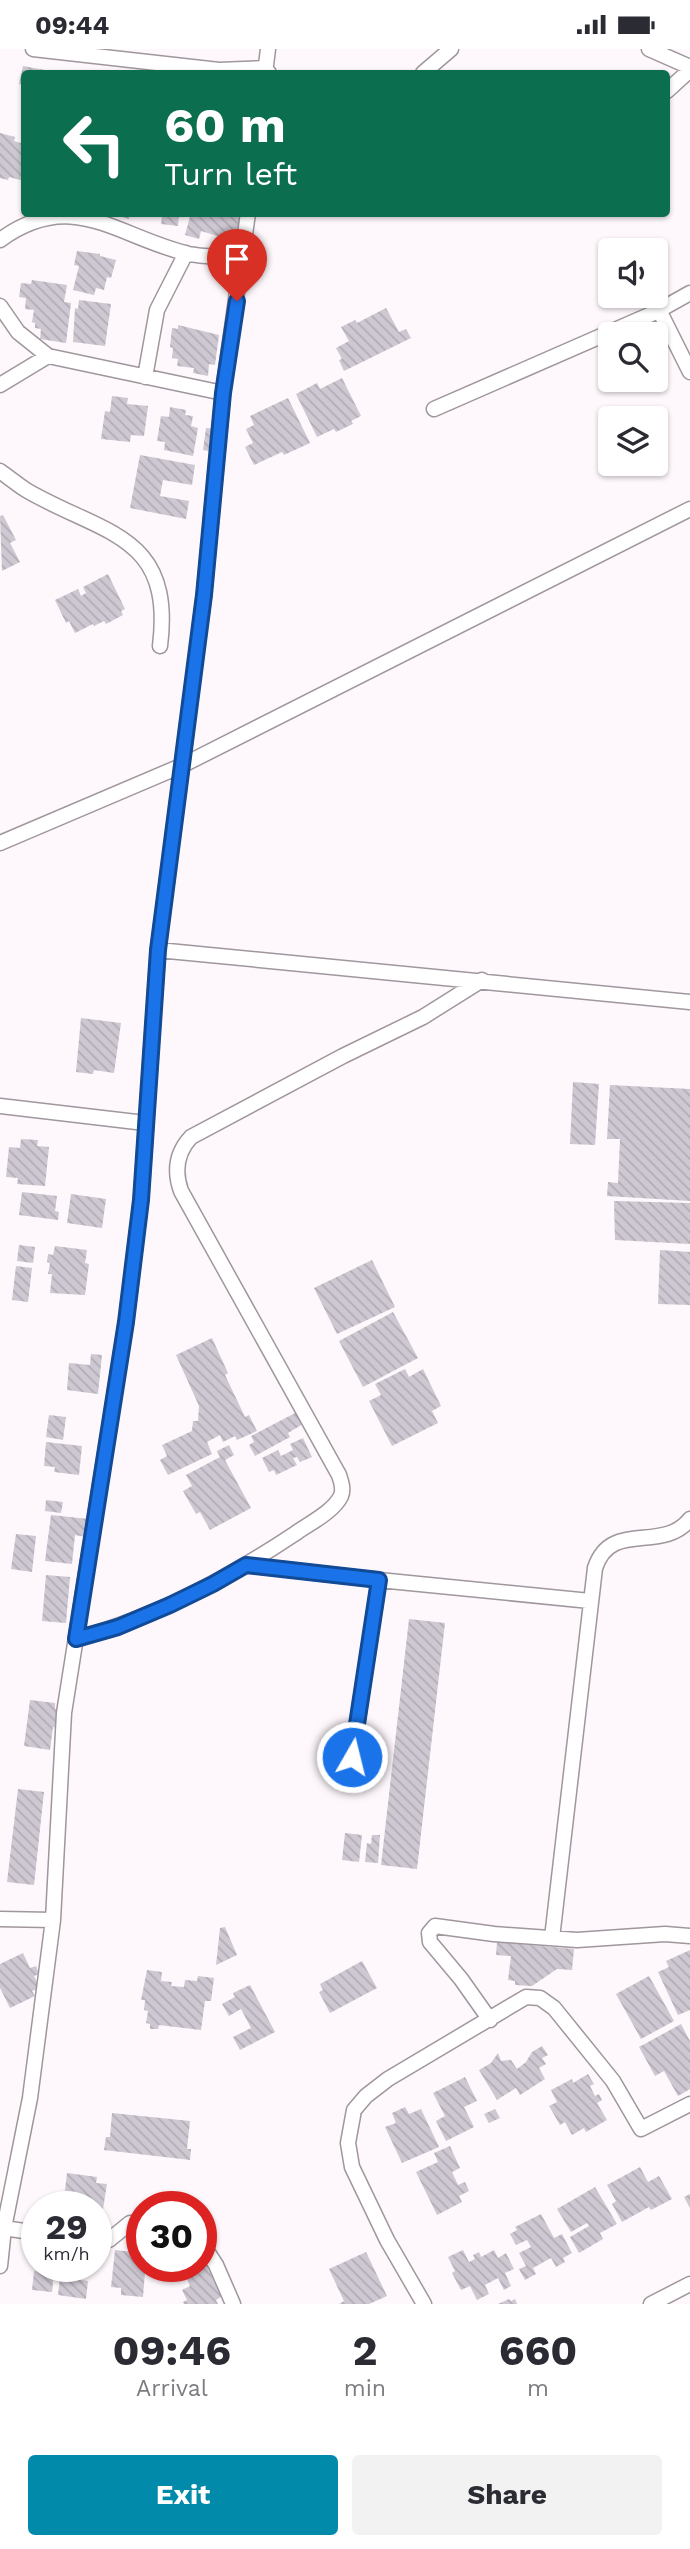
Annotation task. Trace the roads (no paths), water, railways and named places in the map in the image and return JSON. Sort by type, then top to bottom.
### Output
[{"type":"street","points":[[33,49],[219,70]]},
{"type":"street","points":[[266,70],[268,49]]},
{"type":"street","points":[[426,70],[451,49]]},
{"type":"street","points":[[649,49],[690,69],[670,88]]},
{"type":"street","points":[[0,240],[32,221],[51,217]]},
{"type":"street","points":[[75,217],[90,219],[186,253],[209,257],[243,255]]},
{"type":"street","points":[[0,2266],[4,2228],[30,2098],[53,1920],[65,1713],[126,1322],[141,1200],[158,950],[204,595],[223,393],[248,217]]},
{"type":"street","points":[[145,377],[157,310],[186,253]]},
{"type":"street","points":[[434,409],[659,310],[690,293]]},
{"type":"street","points":[[0,306],[18,332],[48,356],[223,393]]},
{"type":"street","points":[[659,310],[690,372]]},
{"type":"street","points":[[0,385],[48,356]]},
{"type":"street","points":[[0,471],[25,489],[132,544],[148,562],[160,590],[160,646]]},
{"type":"street","points":[[0,843],[181,766],[690,509]]},
{"type":"street","points":[[158,950],[690,1002]]},
{"type":"street","points":[[76,1639],[118,1627],[213,1584],[322,1515],[341,1495],[343,1486],[340,1475],[280,1365],[181,1191],[176,1177],[180,1151],[191,1137],[343,1056],[423,1017],[482,980]]},
{"type":"street","points":[[0,1106],[145,1123]]},
{"type":"street","points":[[552,1938],[590,1601],[597,1560],[611,1543],[626,1539],[655,1538],[672,1533],[690,1519]]},
{"type":"street","points":[[246,1565],[590,1601]]},
{"type":"street","points":[[349,1777],[379,1580]]},
{"type":"street","points":[[0,1919],[53,1920]]},
{"type":"street","points":[[490,2020],[430,1942],[430,1930],[441,1925],[494,1934],[590,1940],[665,1934],[690,1936]]},
{"type":"street","points":[[424,2304],[387,2240],[352,2167],[348,2143],[354,2111],[366,2096],[388,2078],[526,1997],[540,1999],[554,2008],[613,2081],[641,2129],[690,2103]]},
{"type":"street","points":[[112,2238],[126,2226]]},
{"type":"street","points":[[4,2228],[21,2231]]},
{"type":"street","points":[[217,2267],[233,2304]]},
{"type":"street","points":[[651,2304],[690,2284]]}]
